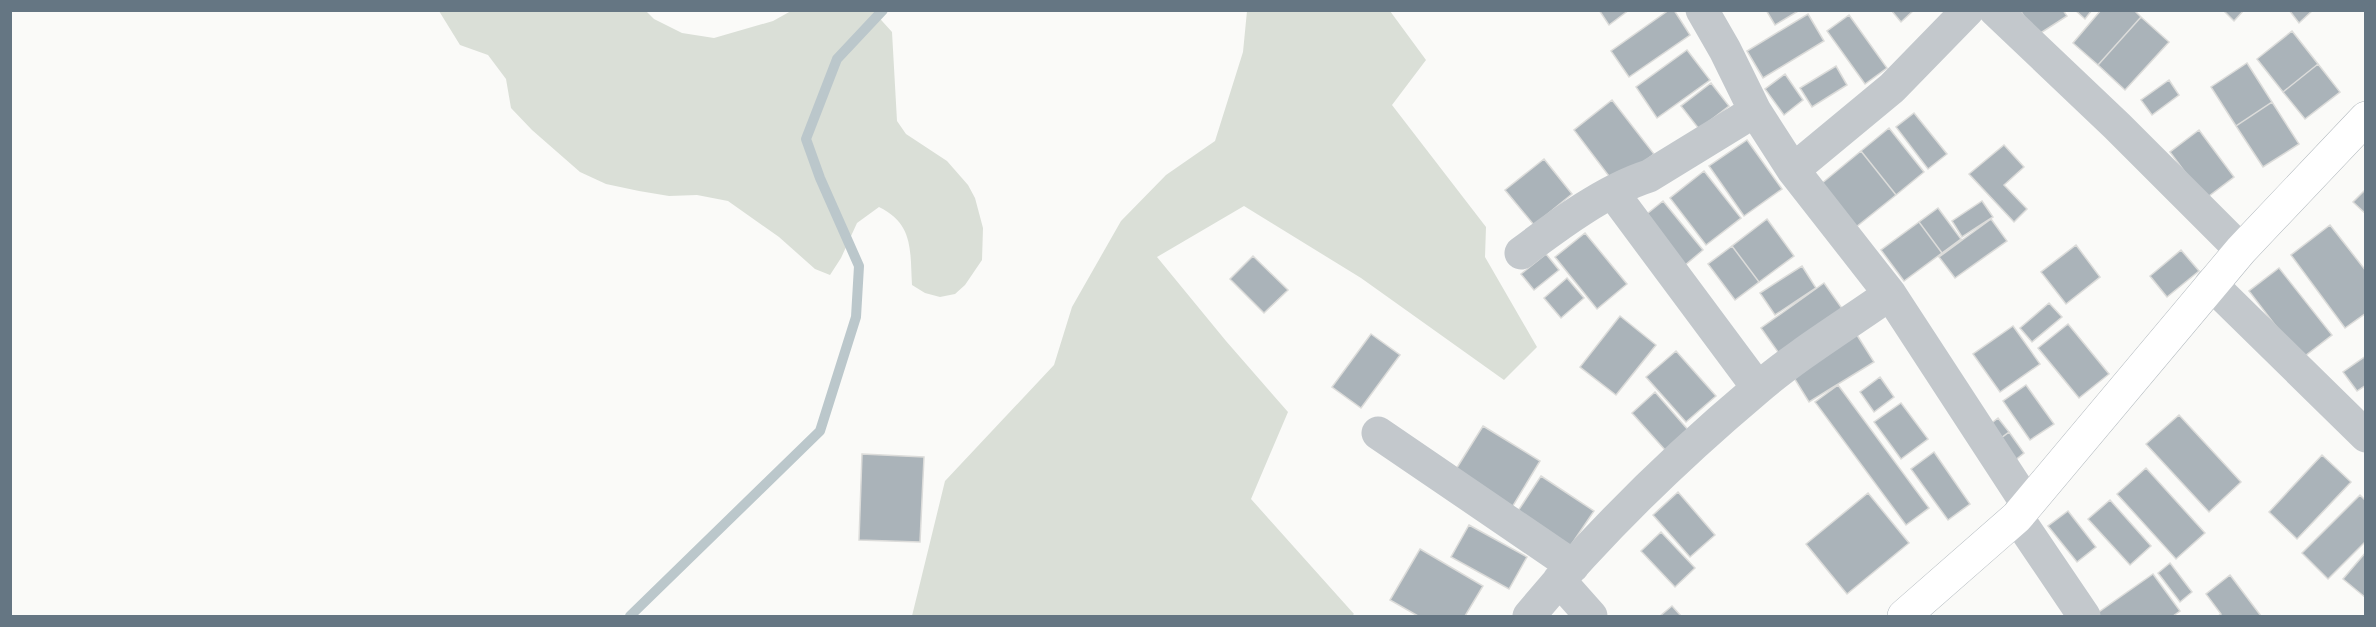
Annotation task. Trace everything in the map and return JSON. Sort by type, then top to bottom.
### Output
[{"type":"street","points":[[1702,10],[1755,111],[1793,170],[1890,294],[2084,616]]},
{"type":"street","points":[[1793,170],[1893,88],[1968,10]]},
{"type":"street","points":[[1995,10],[2117,126],[2241,250]]},
{"type":"street","points":[[1521,253],[1554,227],[1629,183],[1649,176],[1755,111]]},
{"type":"street","points":[[1904,616],[2022,511],[2211,284],[2366,118]]},
{"type":"street","points":[[1614,193],[1758,388]]},
{"type":"street","points":[[2211,284],[2366,436]]},
{"type":"street","points":[[1529,616],[1566,573],[1657,480],[1758,388],[1890,294]]},
{"type":"street","points":[[1378,433],[1566,573],[1591,616]]},
{"type":"shaded area","points":[[439,11],[646,11],[654,19],[682,33],[714,38],[773,21],[791,11],[873,11],[892,32],[897,121],[906,134],[947,161],[968,185],[975,198],[983,228],[982,260],[965,285],[955,294],[940,297],[925,293],[912,285],[910,250],[904,230],[899,222],[879,207],[857,223],[841,258],[830,275],[815,269],[779,237],[728,201],[697,195],[669,196],[606,184],[580,172],[532,130],[511,108],[506,79],[488,55],[460,45]]},
{"type":"shaded area","points":[[1247,11],[1390,11],[1426,60],[1392,105],[1486,227],[1485,257],[1537,347],[1504,380],[1361,278],[1244,206],[1157,257],[1288,412],[1251,499],[1354,614],[1352,616],[912,616],[945,481],[1054,365],[1072,307],[1121,221],[1166,175],[1215,141],[1243,52]]},
{"type":"building","points":[[1599,10],[1629,10],[1609,25]]},
{"type":"building","points":[[1669,10],[1674,10],[1690,35],[1629,77],[1611,51]]},
{"type":"building","points":[[1766,10],[1800,10],[1775,25]]},
{"type":"building","points":[[1891,10],[1914,10],[1901,22]]},
{"type":"building","points":[[2020,10],[2063,10],[2067,16],[2036,36]]},
{"type":"building","points":[[2075,10],[2092,10],[2085,19]]},
{"type":"building","points":[[2101,10],[2134,10],[2141,17],[2098,65],[2073,43]]},
{"type":"building","points":[[2223,10],[2244,10],[2234,21]]},
{"type":"building","points":[[2289,10],[2313,10],[2299,23]]},
{"type":"building","points":[[1808,14],[1824,41],[1763,78],[1747,51]]},
{"type":"building","points":[[1849,15],[1887,68],[1865,84],[1827,31]]},
{"type":"building","points":[[2141,17],[2169,42],[2125,90],[2098,65]]},
{"type":"building","points":[[2292,31],[2318,64],[2283,92],[2257,59]]},
{"type":"building","points":[[1687,50],[1710,80],[1657,118],[1636,87]]},
{"type":"building","points":[[2247,63],[2272,102],[2236,126],[2211,87]]},
{"type":"building","points":[[2318,64],[2340,92],[2305,119],[2283,92]]},
{"type":"building","points":[[1836,66],[1847,85],[1812,107],[1800,88]]},
{"type":"building","points":[[1785,74],[1803,100],[1784,115],[1765,89]]},
{"type":"building","points":[[2169,80],[2179,95],[2152,115],[2141,100]]},
{"type":"building","points":[[1711,83],[1729,106],[1699,129],[1681,106]]},
{"type":"building","points":[[1612,100],[1654,154],[1615,184],[1574,130]]},
{"type":"building","points":[[2272,102],[2299,144],[2263,167],[2236,126]]},
{"type":"building","points":[[1914,113],[1947,154],[1928,169],[1896,127]]},
{"type":"building","points":[[1889,128],[1924,172],[1896,195],[1861,151]]},
{"type":"building","points":[[2199,130],[2234,177],[2205,199],[2170,152]]},
{"type":"building","points":[[1747,140],[1782,189],[1744,216],[1709,166]]},
{"type":"building","points":[[2004,145],[2024,167],[2004,185],[2027,209],[2014,222],[1969,174]]},
{"type":"building","points":[[1861,151],[1896,195],[1856,227],[1821,184]]},
{"type":"building","points":[[1544,159],[1572,194],[1534,225],[1505,190]]},
{"type":"building","points":[[1704,171],[1741,218],[1706,245],[1670,198]]},
{"type":"building","points":[[2366,189],[2366,214],[2353,202]]},
{"type":"building","points":[[1663,201],[1703,250],[1678,271],[1638,221]]},
{"type":"building","points":[[1982,201],[1993,217],[1962,237],[1952,221]]},
{"type":"building","points":[[1938,208],[1961,239],[1942,253],[1919,222]]},
{"type":"building","points":[[1767,219],[1794,256],[1759,282],[1732,246]]},
{"type":"building","points":[[1991,219],[2007,241],[1955,278],[1939,257]]},
{"type":"building","points":[[1919,222],[1942,253],[1904,281],[1881,250]]},
{"type":"building","points":[[2330,225],[2366,271],[2366,313],[2345,328],[2291,255]]},
{"type":"building","points":[[1585,233],[1627,284],[1597,309],[1555,257]]},
{"type":"building","points":[[2076,245],[2100,277],[2066,304],[2041,272]]},
{"type":"building","points":[[1732,246],[1759,282],[1735,300],[1708,264]]},
{"type":"building","points":[[2181,250],[2199,271],[2167,297],[2150,276]]},
{"type":"building","points":[[1546,254],[1559,270],[1534,290],[1521,274]]},
{"type":"building","points":[[1253,256],[1288,290],[1264,313],[1230,279]]},
{"type":"building","points":[[1802,266],[1816,288],[1775,315],[1760,293]]},
{"type":"building","points":[[2279,268],[2332,335],[2301,359],[2249,291]]},
{"type":"building","points":[[1567,278],[1584,298],[1561,318],[1544,298]]},
{"type":"building","points":[[1824,283],[1846,314],[1783,359],[1761,328]]},
{"type":"building","points":[[2049,303],[2062,317],[2032,342],[2020,328]]},
{"type":"building","points":[[1620,316],[1656,345],[1616,395],[1580,367]]},
{"type":"building","points":[[2068,324],[2109,374],[2079,398],[2038,348]]},
{"type":"building","points":[[2013,326],[2040,364],[2000,392],[1973,354]]},
{"type":"building","points":[[1855,332],[1874,362],[1809,402],[1791,373]]},
{"type":"building","points":[[1371,334],[1400,355],[1361,408],[1332,387]]},
{"type":"building","points":[[1676,351],[1716,396],[1686,422],[1646,377]]},
{"type":"building","points":[[2366,356],[2366,385],[2357,391],[2343,372]]},
{"type":"building","points":[[1880,377],[1894,397],[1874,412],[1860,392]]},
{"type":"building","points":[[1838,385],[1929,508],[1906,525],[1815,402]]},
{"type":"building","points":[[2026,385],[2054,424],[2030,440],[2003,401]]},
{"type":"building","points":[[1655,392],[1689,431],[1666,451],[1632,413]]},
{"type":"building","points":[[1901,403],[1928,439],[1901,459],[1874,422]]},
{"type":"building","points":[[2179,415],[2241,482],[2209,512],[2146,444]]},
{"type":"building","points":[[1998,418],[2009,432],[1993,444],[1983,430]]},
{"type":"building","points":[[1483,426],[1540,461],[1511,509],[1453,474]]},
{"type":"building","points":[[2009,432],[2024,453],[2009,465],[1993,444]]},
{"type":"building","points":[[1934,452],[1970,504],[1948,520],[1911,469]]},
{"type":"building","points":[[862,454],[924,457],[920,542],[859,540]]},
{"type":"building","points":[[2322,455],[2351,482],[2297,539],[2269,512]]},
{"type":"building","points":[[2146,468],[2205,533],[2176,559],[2117,494]]},
{"type":"building","points":[[1541,476],[1594,511],[1567,551],[1514,517]]},
{"type":"building","points":[[1678,492],[1715,535],[1690,557],[1653,515]]},
{"type":"building","points":[[1868,493],[1909,543],[1847,594],[1806,544]]},
{"type":"building","points":[[2360,495],[2366,501],[2366,541],[2328,579],[2302,553]]},
{"type":"building","points":[[2110,500],[2151,546],[2130,565],[2088,519]]},
{"type":"building","points":[[2068,511],[2096,547],[2077,562],[2048,526]]},
{"type":"building","points":[[1469,525],[1527,557],[1509,589],[1451,557]]},
{"type":"building","points":[[1661,532],[1695,568],[1675,587],[1641,551]]},
{"type":"building","points":[[1420,549],[1483,586],[1465,616],[1418,616],[1390,600]]},
{"type":"building","points":[[2366,552],[2366,598],[2343,579]]},
{"type":"building","points":[[2170,563],[2192,592],[2180,602],[2158,573]]},
{"type":"building","points":[[2153,574],[2180,611],[2173,616],[2097,616],[2096,614]]},
{"type":"building","points":[[2230,575],[2261,616],[2218,616],[2221,614],[2206,594]]},
{"type":"building","points":[[1672,606],[1681,616],[1660,616]]},
{"type":"waterway","points":[[630,616],[820,431],[856,317],[859,266],[820,178],[806,139],[837,59],[883,10]]}]
